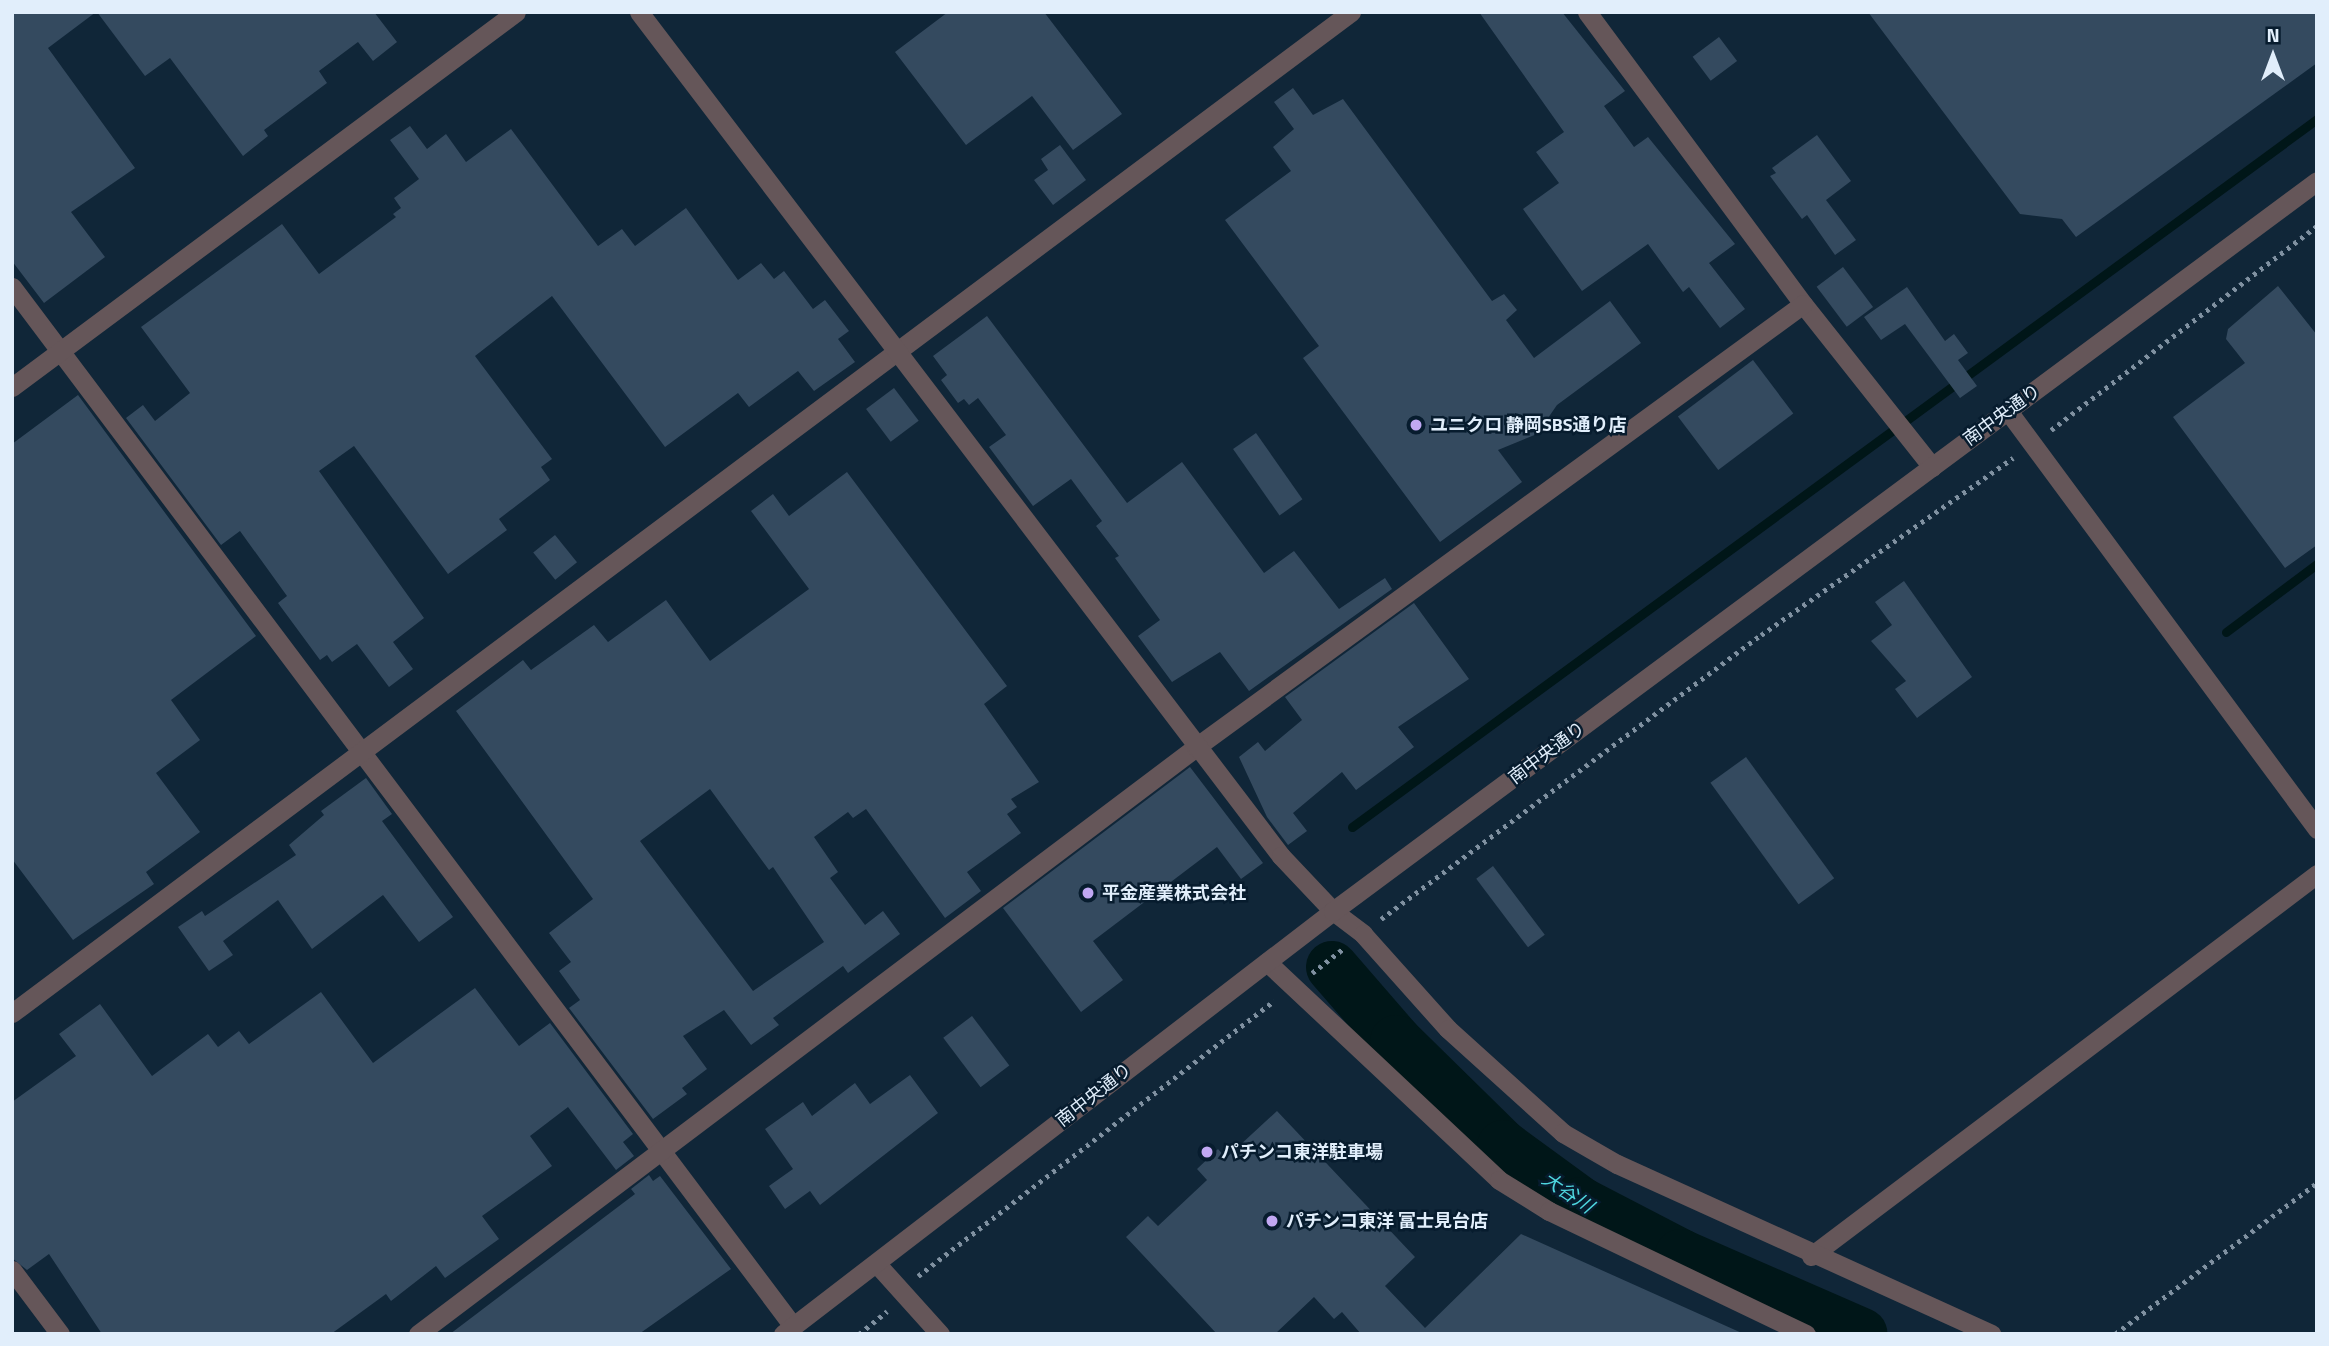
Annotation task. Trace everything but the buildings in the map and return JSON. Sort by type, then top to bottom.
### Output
[{"type":"street","points":[[12,387],[516,12]]},
{"type":"street","points":[[639,12],[897,355],[1282,856],[1333,911],[1363,933],[1448,1029],[1563,1133],[1617,1164],[1811,1256],[1991,1334]]},
{"type":"street","points":[[12,1013],[897,355],[1351,12]]},
{"type":"street","points":[[1587,12],[1803,304],[1932,467]]},
{"type":"street","name":"南中央通り","points":[[788,1330],[1333,911],[2317,181]]},
{"type":"street","points":[[12,287],[662,1153],[788,1330]]},
{"type":"street","points":[[418,1334],[662,1153],[1196,747],[1803,304]]},
{"type":"street","points":[[2008,411],[2317,829]]},
{"type":"street","points":[[1811,1256],[2317,874]]},
{"type":"street","points":[[1267,962],[1499,1180],[1549,1211],[1806,1334]]},
{"type":"street","points":[[876,1263],[940,1334]]},
{"type":"street","points":[[12,1270],[60,1334]]},
{"type":"path","points":[[910,1285],[1363,933],[1761,635],[2032,444],[2317,226]]},
{"type":"path","points":[[2115,1334],[2317,1183]]},
{"type":"path","points":[[859,1334],[894,1303]]},
{"type":"waterway","points":[[1352,827],[2317,119]]},
{"type":"waterway","points":[[2226,632],[2317,564]]},
{"type":"waterway","name":"大谷川","points":[[1332,967],[1396,1041],[1503,1146],[1581,1203],[1681,1255],[1862,1334]]},
{"type":"place","name":"ユニクロ 静岡SBS通り店","points":[[1416,425]]},
{"type":"place","name":"平金産業株式会社","points":[[1088,893]]},
{"type":"place","name":"パチンコ東洋駐車場","points":[[1207,1152]]},
{"type":"place","name":"パチンコ東洋 富士見台店","points":[[1272,1221]]}]
